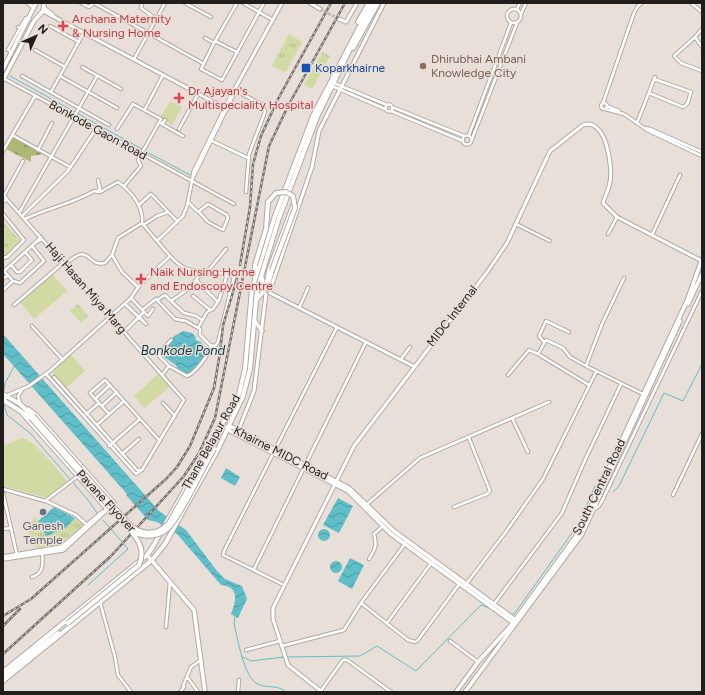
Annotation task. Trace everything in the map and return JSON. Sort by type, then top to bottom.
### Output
[{"type":"main road","points":[[344,58],[348,41],[369,3]]},
{"type":"main road","points":[[344,58],[372,3]]},
{"type":"main road","points":[[352,42],[375,3]]},
{"type":"main road","points":[[344,58],[378,3]]},
{"type":"main road","points":[[34,5],[35,12],[42,7]]},
{"type":"main road","points":[[3,69],[29,19],[34,5]]},
{"type":"main road","points":[[3,79],[42,7]]},
{"type":"main road","name":"Thane Belapur Road","points":[[3,672],[50,637],[147,555],[208,446],[225,426],[243,396],[248,381],[256,300],[261,278],[279,218],[299,162],[317,117],[344,58]]},
{"type":"main road","name":"Thane Belapur Road","points":[[69,624],[152,560],[172,532],[217,451],[243,379],[254,284],[275,216],[311,121],[344,58]]},
{"type":"main road","points":[[254,284],[255,265],[266,229],[268,202],[276,193],[286,192],[294,199],[295,208],[272,270],[266,291],[256,300]]},
{"type":"main road","name":"South Central Road","points":[[456,692],[478,662],[515,622],[582,534],[687,302],[702,260]]},
{"type":"main road","name":"South Central Road","points":[[465,692],[579,532],[702,274]]},
{"type":"main road","points":[[261,278],[266,291]]},
{"type":"main road","points":[[254,320],[262,331]]},
{"type":"main road","name":"Pavane Flyover","points":[[4,397],[20,404],[25,408],[131,531],[138,534],[150,536],[160,533],[168,528],[174,521],[212,448]]},
{"type":"main road","name":"Pavane Flyover","points":[[4,397],[21,411],[32,417],[133,529],[145,533],[159,531],[169,523],[225,426]]},
{"type":"main road","points":[[17,556],[62,547],[114,503],[36,414],[25,408]]},
{"type":"main road","points":[[21,411],[107,509]]},
{"type":"main road","name":"Khairne MIDC Road","points":[[225,426],[304,467],[349,488],[383,526],[515,622]]},
{"type":"main road","name":"Khairne MIDC Road","points":[[365,506],[406,542]]},
{"type":"main road","points":[[3,558],[63,550],[103,512]]},
{"type":"main road","points":[[3,681],[139,565],[141,549],[138,540],[131,531]]},
{"type":"main road","points":[[147,555],[194,610],[205,692]]},
{"type":"main road","points":[[3,676],[50,637],[69,624]]},
{"type":"street","points":[[28,3],[34,5]]},
{"type":"street","points":[[81,3],[89,7],[93,3],[204,64]]},
{"type":"street","points":[[142,3],[141,8],[143,11],[156,19]]},
{"type":"street","points":[[134,59],[165,3]]},
{"type":"street","points":[[185,3],[211,17]]},
{"type":"street","points":[[237,3],[202,69],[222,80],[264,3]]},
{"type":"street","points":[[243,3],[273,20]]},
{"type":"street","points":[[156,241],[183,216],[188,202],[194,175],[226,109],[282,3]]},
{"type":"street","points":[[310,3],[320,9]]},
{"type":"street","points":[[339,19],[346,22],[357,3]]},
{"type":"street","points":[[266,291],[312,167],[319,131],[384,3]]},
{"type":"street","points":[[517,10],[520,3]]},
{"type":"street","points":[[333,84],[340,90],[385,109],[387,112],[391,111],[469,144],[517,23],[521,20],[521,14],[526,3]]},
{"type":"street","points":[[620,112],[601,108],[634,13],[638,6],[642,3]]},
{"type":"street","points":[[691,3],[702,12]]},
{"type":"street","points":[[42,7],[53,15],[226,109]]},
{"type":"street","points":[[517,23],[511,23],[507,19],[507,13],[510,10],[517,10],[521,14]]},
{"type":"street","points":[[12,52],[8,50],[19,28],[26,18],[29,19]]},
{"type":"street","points":[[469,135],[511,23]]},
{"type":"street","points":[[50,26],[79,42]]},
{"type":"street","points":[[702,29],[674,56],[681,63],[702,71]]},
{"type":"street","points":[[51,92],[84,32]]},
{"type":"street","points":[[695,37],[702,47]]},
{"type":"street","points":[[205,38],[237,52]]},
{"type":"street","points":[[35,50],[65,66]]},
{"type":"street","points":[[82,67],[121,89]]},
{"type":"street","points":[[145,109],[163,75]]},
{"type":"street","points":[[22,76],[109,125]]},
{"type":"street","points":[[60,76],[117,108]]},
{"type":"street","points":[[19,213],[97,76]]},
{"type":"street","points":[[636,124],[654,78],[691,92],[686,106],[683,107],[649,93]]},
{"type":"street","name":"Bonkode Gaon Road","points":[[3,79],[75,116],[96,129],[144,151],[192,181],[234,204]]},
{"type":"street","points":[[333,84],[342,86],[464,136],[469,135]]},
{"type":"street","points":[[179,129],[198,94]]},
{"type":"street","points":[[240,94],[264,108],[265,114],[248,158],[246,192]]},
{"type":"street","points":[[3,151],[35,96]]},
{"type":"street","points":[[603,103],[620,112],[636,124],[702,156]]},
{"type":"street","points":[[117,129],[134,104],[160,118],[161,124]]},
{"type":"street","points":[[385,109],[387,105]]},
{"type":"street","points":[[391,111],[392,107]]},
{"type":"street","points":[[124,186],[141,166],[138,160],[165,120]]},
{"type":"street","points":[[38,150],[52,123]]},
{"type":"street","name":"MIDC Internal","points":[[320,692],[288,665],[272,619],[273,608],[354,446],[488,271],[507,242],[550,151],[583,125],[589,123],[599,128],[607,149],[610,184],[603,203],[617,217],[702,260]]},
{"type":"street","points":[[161,124],[183,136]]},
{"type":"street","points":[[645,128],[702,152]]},
{"type":"street","points":[[22,216],[68,171],[70,167],[75,164],[96,129]]},
{"type":"street","points":[[12,135],[70,167]]},
{"type":"street","points":[[469,135],[472,139]]},
{"type":"street","points":[[462,141],[464,136]]},
{"type":"street","points":[[211,141],[248,158]]},
{"type":"street","points":[[3,202],[4,197],[23,161]]},
{"type":"street","points":[[652,235],[680,175]]},
{"type":"street","points":[[96,192],[100,190],[98,180]]},
{"type":"street","points":[[25,219],[48,209],[62,207],[86,196],[93,191],[96,192],[104,190],[118,182],[124,186],[138,205],[142,213],[143,224],[156,241],[181,267],[189,271],[234,276],[218,342],[215,346],[210,345],[200,335],[200,329],[186,321],[175,319],[157,300],[165,294],[184,313],[196,316],[202,320]]},
{"type":"street","points":[[138,205],[151,194],[177,221]]},
{"type":"street","name":"Haji Hasan Miya Marg","points":[[4,197],[42,238],[184,400],[175,416]]},
{"type":"street","points":[[238,432],[254,391],[269,269],[292,204],[300,201]]},
{"type":"street","points":[[188,202],[208,222],[222,230],[228,218],[227,215],[208,204],[199,212]]},
{"type":"street","points":[[14,305],[76,255],[85,254],[102,264],[107,262],[112,255],[118,238],[157,216],[168,212]]},
{"type":"street","points":[[3,214],[24,240],[7,257],[3,258]]},
{"type":"street","points":[[608,234],[617,217]]},
{"type":"street","points":[[516,224],[550,241]]},
{"type":"street","points":[[32,246],[44,261],[20,283],[14,281],[4,271],[32,246],[36,244],[42,238]]},
{"type":"street","points":[[207,272],[226,249]]},
{"type":"street","points":[[11,265],[17,272],[20,272],[32,260],[25,252]]},
{"type":"street","points":[[112,255],[122,272],[138,288]]},
{"type":"street","points":[[4,397],[28,386],[63,360],[125,304],[138,288],[170,256]]},
{"type":"street","points":[[171,301],[190,288],[202,272]]},
{"type":"street","points":[[3,280],[8,275]]},
{"type":"street","points":[[198,328],[209,309],[213,309],[218,302],[227,275]]},
{"type":"street","points":[[586,366],[602,324],[624,278]]},
{"type":"street","points":[[196,280],[218,302]]},
{"type":"street","points":[[3,290],[14,281]]},
{"type":"street","points":[[299,308],[308,288]]},
{"type":"street","points":[[266,291],[414,366]]},
{"type":"street","points":[[592,510],[599,506],[603,499],[702,291]]},
{"type":"street","points":[[193,296],[209,309]]},
{"type":"street","points":[[131,298],[148,316],[153,309]]},
{"type":"street","points":[[124,332],[156,299]]},
{"type":"street","points":[[125,304],[146,324]]},
{"type":"street","points":[[544,342],[539,336],[546,321],[569,332]]},
{"type":"street","points":[[32,326],[63,360]]},
{"type":"street","points":[[284,585],[224,555],[224,551],[336,327]]},
{"type":"street","points":[[172,340],[159,355],[170,366],[187,376],[190,376],[209,352],[210,345]]},
{"type":"street","points":[[538,354],[544,342],[548,340],[563,348],[570,357],[596,372],[645,394]]},
{"type":"street","points":[[254,569],[366,342]]},
{"type":"street","points":[[401,359],[410,347]]},
{"type":"street","points":[[508,374],[529,350],[589,385]]},
{"type":"street","points":[[162,375],[170,366]]},
{"type":"street","points":[[466,586],[505,534],[543,479],[596,372]]},
{"type":"street","points":[[46,374],[134,474],[138,474],[142,470],[175,416],[163,403]]},
{"type":"street","points":[[54,377],[137,470],[142,470]]},
{"type":"street","points":[[109,414],[90,393],[105,380],[160,441]]},
{"type":"street","points":[[493,606],[562,513],[621,384]]},
{"type":"street","points":[[95,399],[110,385]]},
{"type":"street","points":[[20,404],[18,396],[23,388]]},
{"type":"street","points":[[86,414],[116,392]]},
{"type":"street","points":[[97,425],[124,401]]},
{"type":"street","points":[[365,506],[420,458],[469,438],[548,402]]},
{"type":"street","points":[[512,418],[528,452]]},
{"type":"street","points":[[109,446],[140,419]]},
{"type":"street","points":[[673,495],[702,434]]},
{"type":"street","points":[[454,508],[487,494],[490,491],[469,438]]},
{"type":"street","points":[[122,454],[139,439]]},
{"type":"street","points":[[45,501],[75,480],[78,476]]},
{"type":"street","points":[[3,490],[45,501],[76,515],[87,525]]},
{"type":"street","points":[[3,495],[17,556]]},
{"type":"street","points":[[3,510],[7,509]]},
{"type":"street","points":[[369,559],[377,541],[374,534],[383,526]]},
{"type":"street","points":[[3,529],[11,528]]},
{"type":"street","points":[[282,646],[344,630],[360,603],[406,542]]},
{"type":"street","points":[[32,577],[43,567],[42,553]]},
{"type":"street","points":[[387,623],[432,561]]},
{"type":"street","points":[[166,627],[170,582]]},
{"type":"street","points":[[360,603],[408,640],[415,642],[460,582]]},
{"type":"street","points":[[100,601],[115,657],[118,675],[131,692]]},
{"type":"street","points":[[246,650],[280,640]]},
{"type":"street","points":[[450,641],[478,662]]},
{"type":"street","points":[[180,692],[188,678],[191,667],[201,660]]},
{"type":"street","points":[[320,692],[343,660],[347,660],[391,692]]},
{"type":"street","points":[[188,678],[198,692]]},
{"type":"street","points":[[238,692],[239,680]]},
{"type":"green space","points":[[289,34],[302,42],[286,72],[272,66]]},
{"type":"green space","points":[[322,52],[330,56],[312,89],[304,85]]},
{"type":"green space","points":[[170,101],[182,107],[172,125],[160,118]]},
{"type":"green space","points":[[13,137],[43,154],[31,156],[31,162],[6,149]]},
{"type":"green space","points":[[3,222],[22,243],[5,258],[3,255]]},
{"type":"green space","points":[[52,274],[67,291],[34,319],[20,302]]},
{"type":"green space","points":[[78,304],[88,316],[81,323],[70,311]]},
{"type":"green space","points":[[71,355],[85,371],[66,388],[52,372]]},
{"type":"green space","points":[[158,374],[169,387],[144,408],[134,396]]},
{"type":"green space","points":[[21,438],[27,440],[39,449],[68,482],[47,497],[42,497],[4,486],[3,446]]},
{"type":"green space","points":[[35,517],[46,536],[66,528],[75,518],[84,525],[58,545],[37,548],[26,527]]},
{"type":"water","name":"Bonkode Pond","points":[[183,331],[192,333],[196,337],[195,339],[199,342],[200,341],[208,350],[198,365],[187,375],[176,369],[177,366],[160,354],[173,337]]},
{"type":"water","points":[[3,334],[159,511],[186,530],[217,571],[225,579],[242,586],[247,599],[238,618],[231,614],[235,600],[234,592],[227,586],[221,585],[177,534],[157,522],[148,520],[126,495],[127,494],[3,354]]},
{"type":"water","points":[[226,468],[240,477],[235,486],[221,478]]},
{"type":"water","points":[[338,498],[353,506],[339,533],[323,525]]},
{"type":"water","points":[[54,507],[75,518],[66,528],[46,536],[38,521]]},
{"type":"water","points":[[324,529],[328,531],[330,535],[328,539],[324,541],[320,539],[318,535],[320,531]]},
{"type":"water","points":[[350,558],[364,565],[352,589],[338,581]]},
{"type":"water","points":[[334,561],[338,561],[342,567],[338,573],[334,573],[330,569],[330,565]]},
{"type":"waterway","points":[[10,76],[142,149]]},
{"type":"waterway","points":[[145,151],[190,175]]},
{"type":"waterway","points":[[613,492],[619,486],[664,393],[683,401],[702,364]]},
{"type":"waterway","points":[[4,390],[5,383],[14,367]]},
{"type":"waterway","points":[[4,404],[7,415],[30,433],[88,500],[97,513]]},
{"type":"waterway","points":[[511,615],[515,613],[579,523],[595,486]]},
{"type":"waterway","points":[[88,585],[128,549],[103,520]]},
{"type":"waterway","points":[[287,657],[360,656],[377,646],[416,671],[481,605],[492,609]]},
{"type":"waterway","points":[[235,616],[234,624],[244,664],[251,678],[260,685],[279,688],[286,692]]},
{"type":"waterway","points":[[243,657],[251,661],[284,657]]},
{"type":"tunnel","points":[[320,9],[339,19]]},
{"type":"railway","points":[[240,265],[250,207],[253,164],[261,136],[278,99],[331,3]]},
{"type":"railway","points":[[3,654],[111,556],[184,476],[199,453],[215,418],[269,146],[288,106],[345,3]]},
{"type":"railway","points":[[3,616],[31,599],[166,479],[177,467],[190,446],[214,388],[223,325],[237,279]]},
{"type":"railway","points":[[3,626],[20,609]]},
{"type":"place","name":"Archana Maternity & Nursing Home","points":[[63,26]]},
{"type":"place","name":"Dhirubhai Ambani Knowledge City","points":[[423,66]]},
{"type":"place","name":"Koparkhairne","points":[[306,68]]},
{"type":"place","name":"Dr Ajayan's Multispeciality Hospital","points":[[179,98]]},
{"type":"place","name":"Naik Nursing Home and Endoscopy Centre","points":[[141,279]]},
{"type":"place","name":"Ganesh Temple","points":[[43,512]]}]
